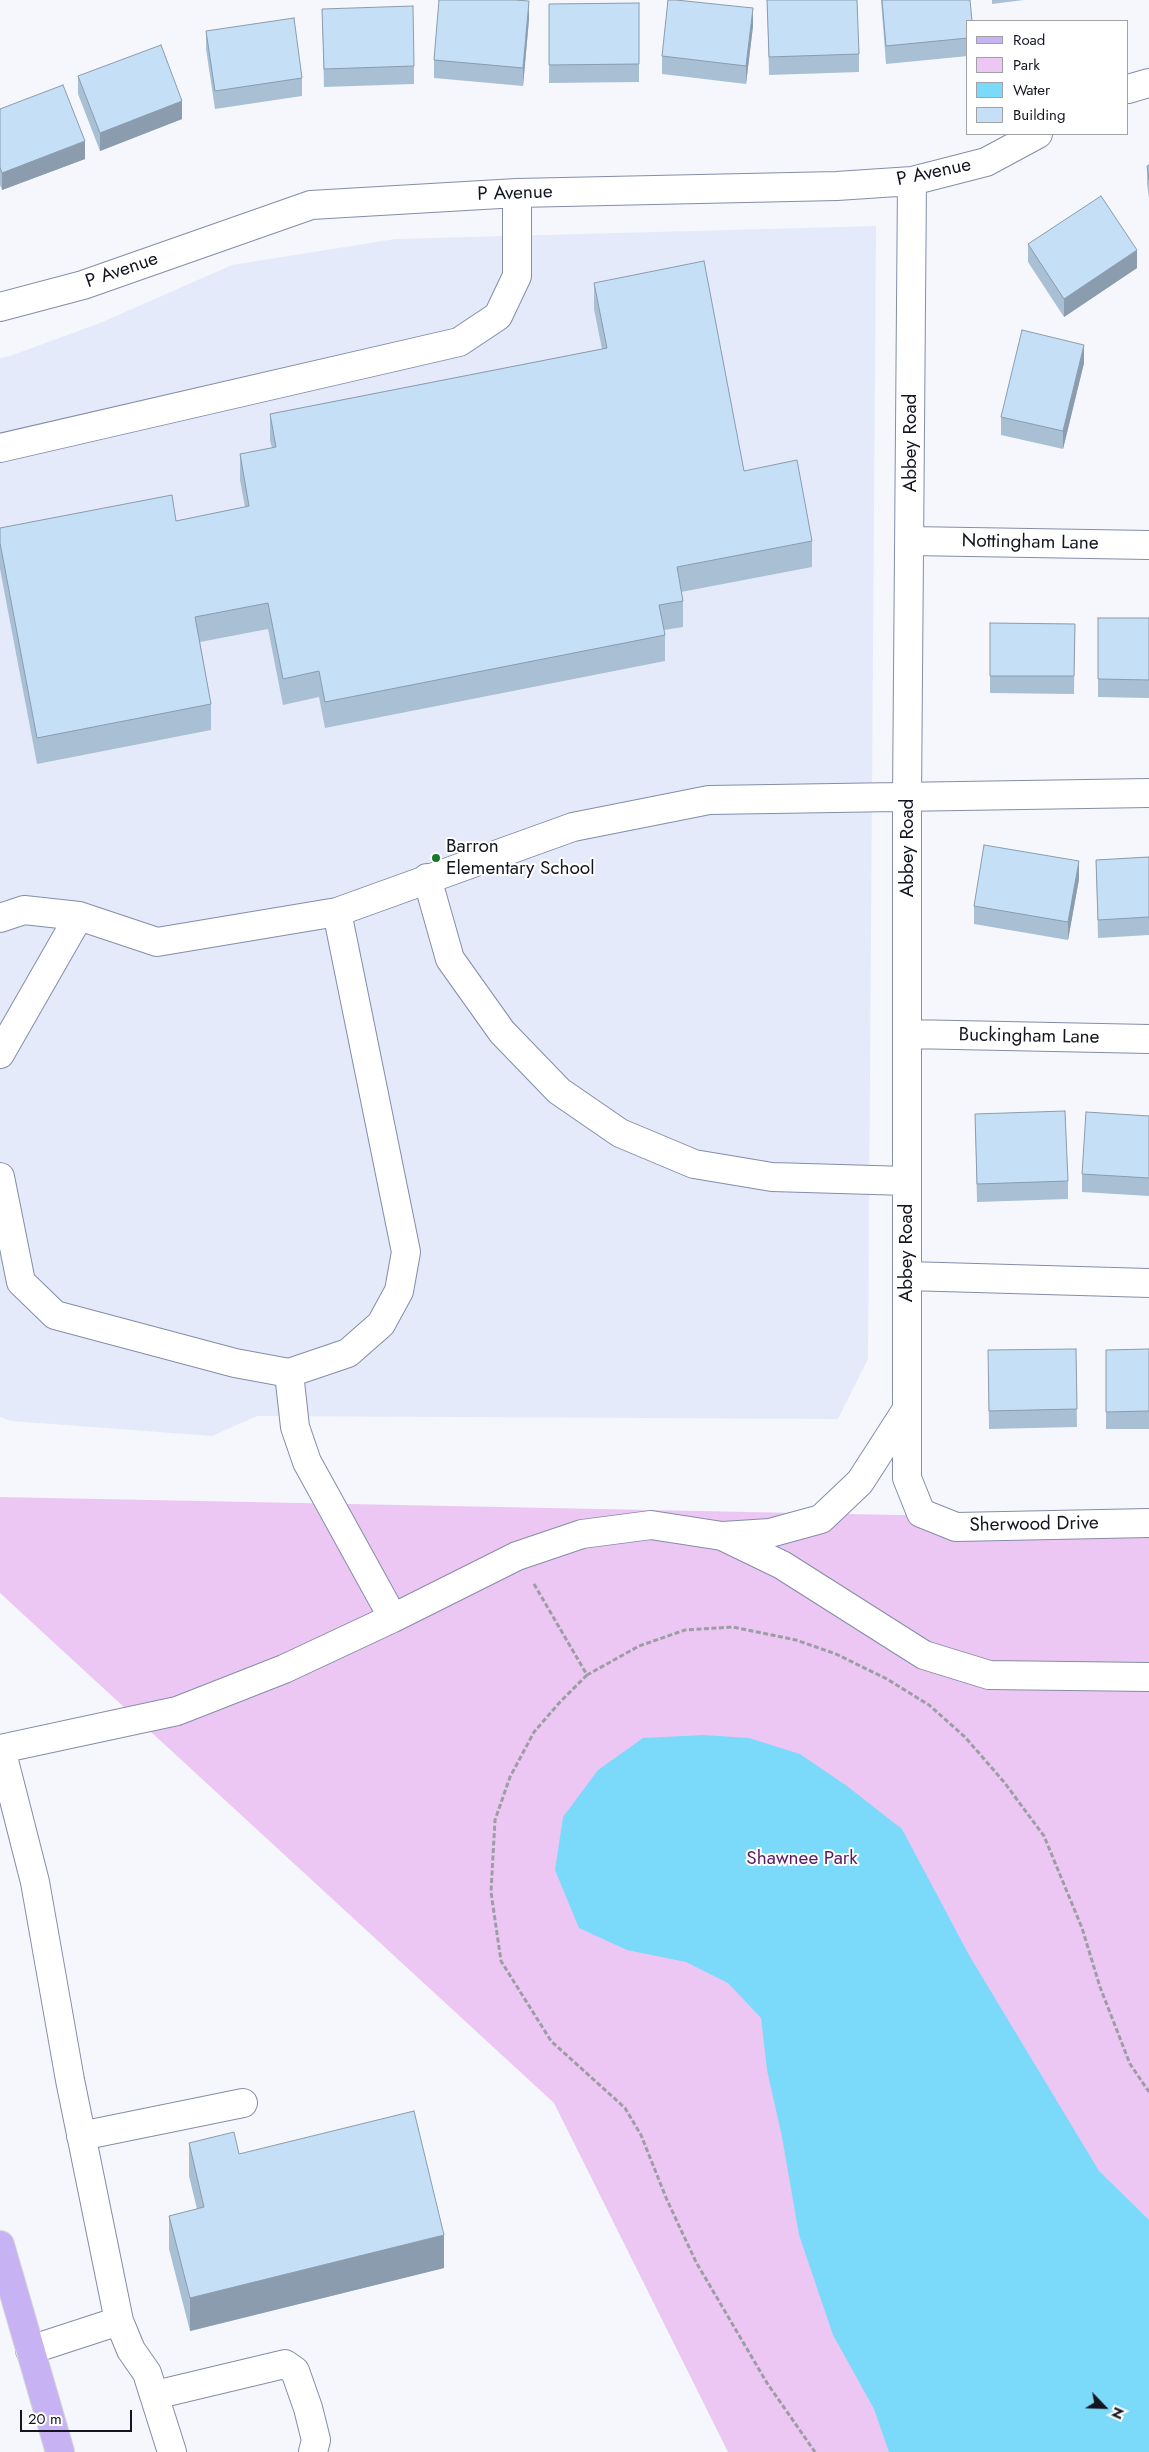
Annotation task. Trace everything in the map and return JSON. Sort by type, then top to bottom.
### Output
[{"type":"main road","points":[[0,2245],[60,2452]]},
{"type":"street","points":[[1129,89],[1149,83]]},
{"type":"street","name":"P Avenue","points":[[0,307],[83,285],[311,205],[517,194],[837,186],[912,181],[986,162],[1036,135]]},
{"type":"street","name":"Abbey Road","points":[[912,181],[907,797],[907,1478],[921,1513]]},
{"type":"street","points":[[0,448],[459,342],[498,316],[517,276],[517,194]]},
{"type":"street","name":"Nottingham Lane","points":[[910,541],[1149,544]]},
{"type":"street","points":[[0,918],[24,910],[79,916],[157,942],[337,912],[573,827],[708,800],[1149,793]]},
{"type":"street","points":[[427,878],[450,959],[502,1032],[559,1091],[620,1133],[694,1164],[704,1166],[772,1177],[907,1181]]},
{"type":"street","points":[[0,1177],[21,1282],[55,1315],[235,1363],[289,1373],[348,1352],[381,1324],[399,1291],[406,1252],[337,912]]},
{"type":"street","points":[[0,1054],[79,916]]},
{"type":"street","name":"Buckingham Lane","points":[[908,1034],[1149,1040]]},
{"type":"street","points":[[907,1276],[1149,1283]]},
{"type":"street","points":[[289,1373],[295,1427],[308,1462],[393,1618]]},
{"type":"street","points":[[172,2452],[147,2373],[131,2350],[119,2320],[81,2136],[35,1882],[0,1749],[178,1712],[284,1669],[393,1618],[517,1556],[582,1534],[651,1525],[722,1536],[770,1533],[821,1519],[860,1482],[907,1409]]},
{"type":"street","name":"Sherwood Drive","points":[[921,1513],[956,1527],[1149,1523]]},
{"type":"street","points":[[722,1536],[782,1565],[924,1655],[989,1675],[1149,1677]]},
{"type":"street","points":[[81,2136],[243,2103]]},
{"type":"street","points":[[30,2350],[119,2320]]},
{"type":"street","points":[[155,2395],[285,2364],[296,2371],[308,2408],[316,2440],[313,2452]]},
{"type":"path","points":[[517,1556],[587,1675]]},
{"type":"path","points":[[815,2452],[767,2383],[696,2262],[667,2200],[641,2135],[625,2108],[551,2041],[501,1960],[491,1892],[495,1820],[510,1777],[534,1732],[560,1702],[587,1675],[639,1646],[685,1630],[733,1626],[796,1640],[836,1654],[887,1679],[929,1705],[965,1737],[1004,1782],[1044,1836],[1082,1928],[1100,1988],[1130,2064],[1149,2092]]},
{"type":"shaded area","name":"Barron Elementary School","points":[[876,226],[868,1359],[838,1419],[257,1416],[212,1436],[11,1421],[0,1417],[0,358],[100,323],[232,265],[395,239]]},
{"type":"green space","name":"Shawnee Park","points":[[0,1497],[1149,1520],[1149,2452],[728,2452],[554,2103],[0,1593]]},
{"type":"water","points":[[704,1735],[749,1738],[800,1754],[847,1786],[902,1829],[969,1955],[1099,2171],[1149,2220],[1149,2452],[889,2452],[874,2409],[833,2335],[799,2235],[782,2137],[767,2070],[761,2018],[728,1983],[686,1962],[627,1950],[579,1928],[555,1870],[563,1817],[598,1770],[643,1738]]},
{"type":"building","points":[[439,0],[529,1],[523,68],[434,60]]},
{"type":"building","points":[[668,0],[753,8],[746,66],[662,56]]},
{"type":"building","points":[[767,0],[857,0],[859,54],[769,57]]},
{"type":"building","points":[[882,0],[970,0],[972,20],[966,20],[966,38],[886,46]]},
{"type":"building","points":[[639,3],[639,64],[549,65],[549,4]]},
{"type":"building","points":[[413,6],[414,66],[324,69],[322,9]]},
{"type":"building","points":[[294,18],[302,78],[215,91],[206,31]]},
{"type":"building","points":[[161,45],[182,101],[100,133],[78,76]]},
{"type":"building","points":[[63,85],[85,141],[2,173],[0,167],[0,109]]},
{"type":"building","points":[[1101,196],[1137,250],[1064,299],[1028,244]]},
{"type":"building","points":[[704,261],[744,471],[797,460],[812,541],[677,567],[683,601],[659,605],[665,635],[325,702],[319,671],[283,679],[268,603],[195,617],[211,704],[37,738],[0,543],[0,528],[172,495],[176,521],[249,506],[240,454],[276,447],[270,414],[607,348],[594,283]]},
{"type":"building","points":[[1022,330],[1084,345],[1063,431],[1001,417]]},
{"type":"building","points":[[1098,618],[1149,618],[1149,680],[1098,679]]},
{"type":"building","points":[[990,623],[1075,624],[1074,676],[990,676]]},
{"type":"building","points":[[984,845],[1079,861],[1068,922],[974,906]]},
{"type":"building","points":[[1149,857],[1149,917],[1098,920],[1096,860]]},
{"type":"building","points":[[1065,1111],[1068,1181],[977,1184],[975,1114]]},
{"type":"building","points":[[1086,1112],[1149,1116],[1149,1178],[1082,1174]]},
{"type":"building","points":[[1076,1349],[1077,1409],[989,1411],[988,1350]]},
{"type":"building","points":[[1149,1349],[1149,1411],[1106,1412],[1106,1350]]},
{"type":"building","points":[[414,2111],[444,2235],[190,2298],[169,2216],[204,2207],[189,2143],[234,2132],[239,2154]]},
{"type":"place","name":"Barron Elementary School","points":[[436,858]]}]
